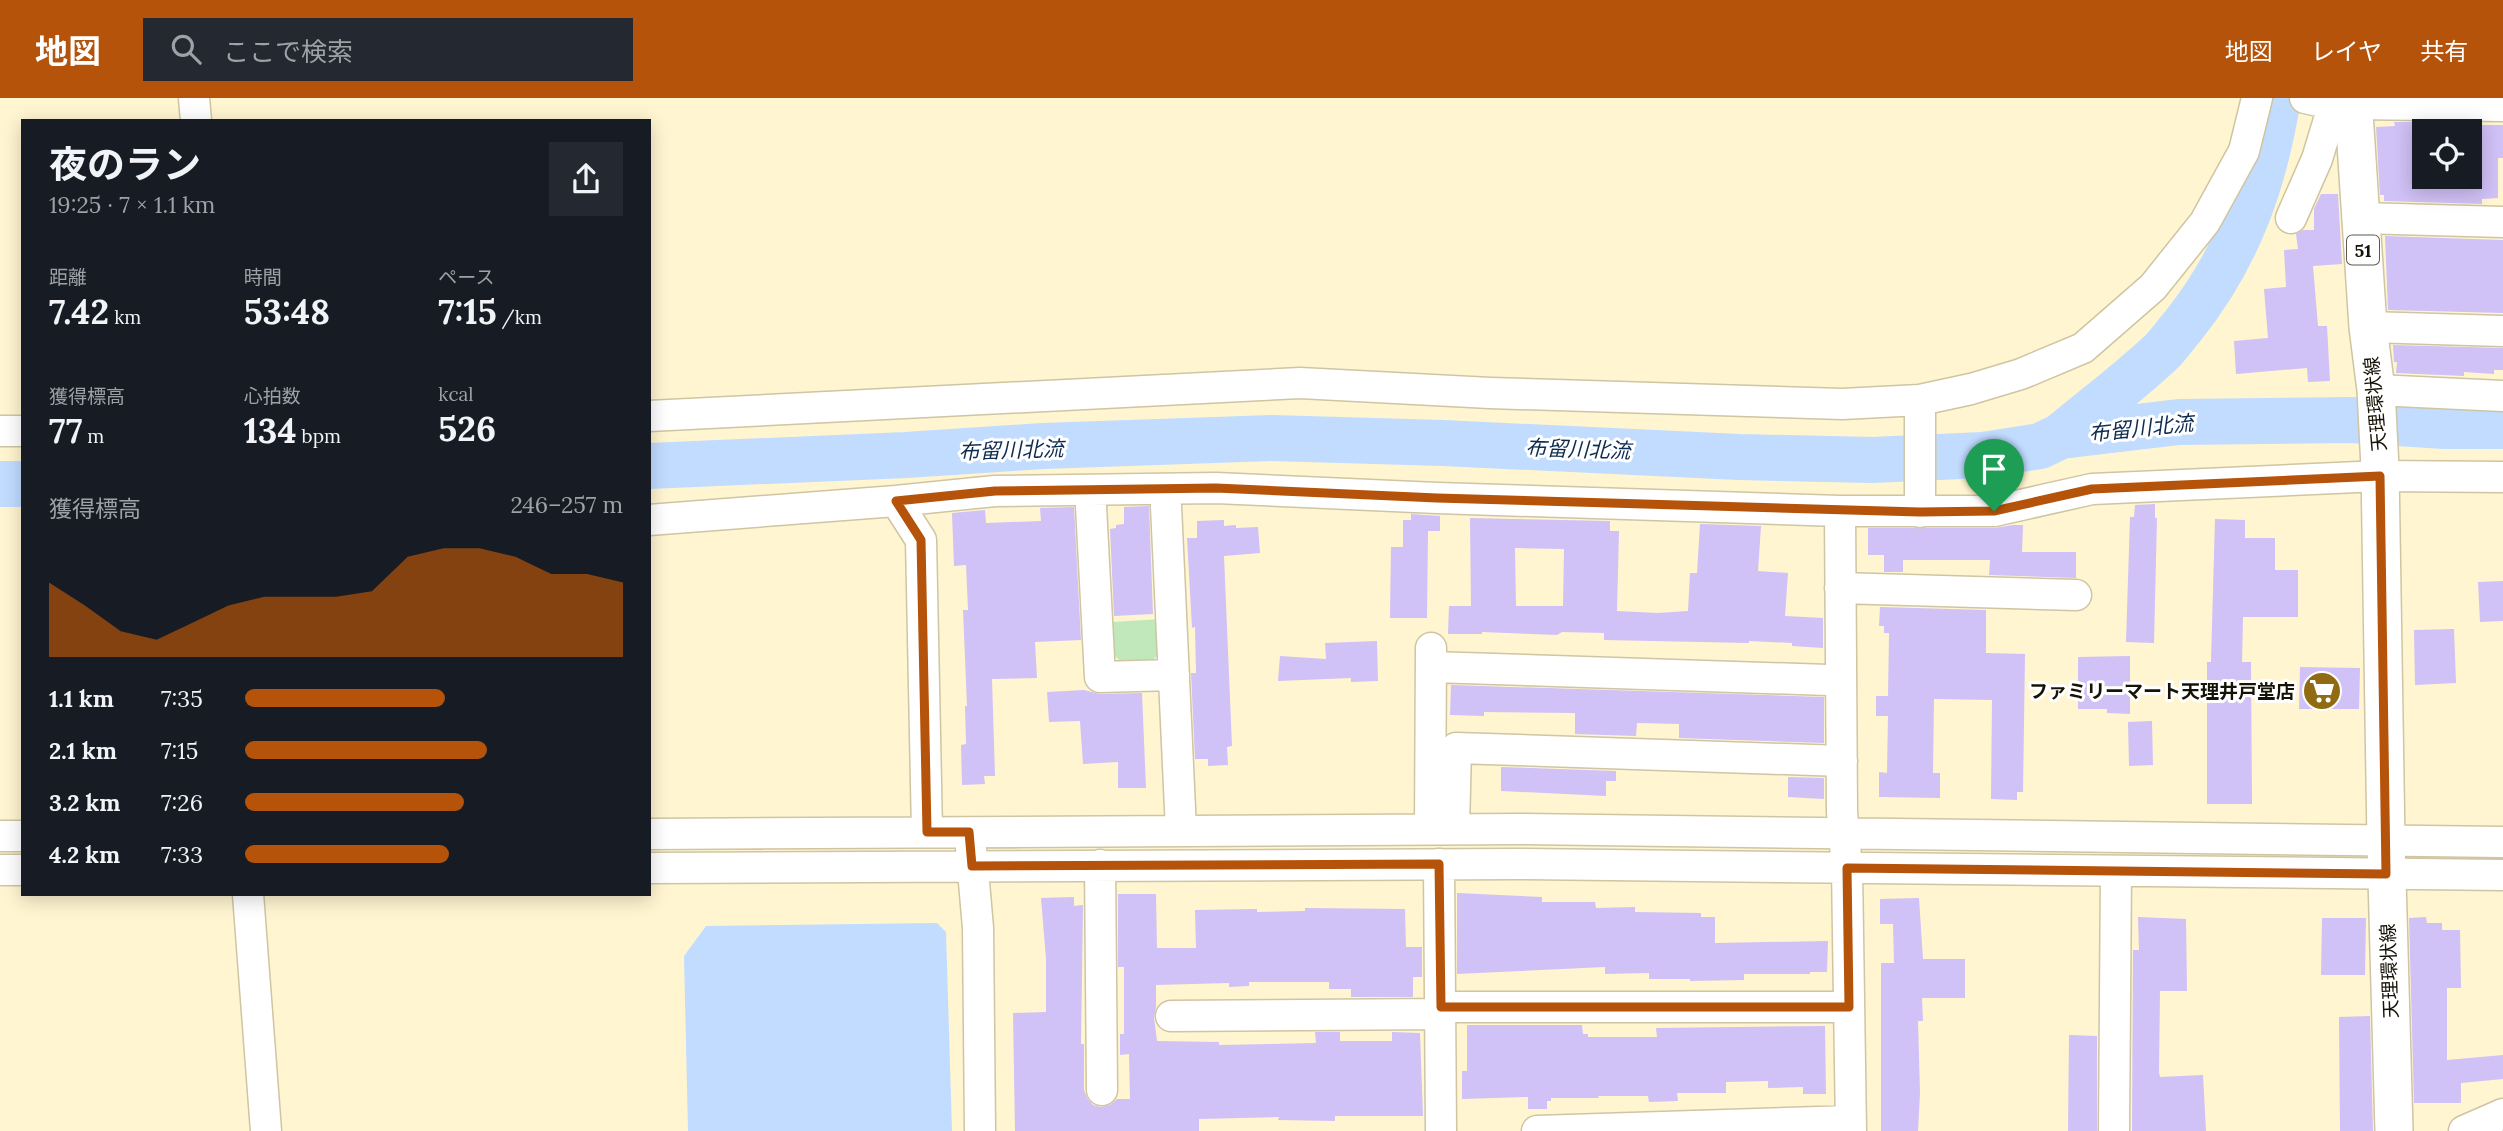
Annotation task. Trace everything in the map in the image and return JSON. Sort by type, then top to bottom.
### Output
[{"type":"main road","name":"天理環状線","points":[[2333,101],[2361,218],[2368,327],[2377,396],[2394,1131]]},
{"type":"street","points":[[194,98],[196,119]]},
{"type":"street","points":[[651,415],[1300,383],[1490,393],[1921,404],[2021,374],[2083,348],[2153,287],[2205,222],[2244,150],[2257,98]]},
{"type":"street","points":[[2291,218],[2317,159],[2333,101],[2503,106]]},
{"type":"street","points":[[2361,218],[2503,222]]},
{"type":"street","points":[[2368,327],[2503,331]]},
{"type":"street","points":[[2377,396],[2503,396]]},
{"type":"street","points":[[1920,509],[1921,404]]},
{"type":"street","points":[[0,431],[21,431]]},
{"type":"street","points":[[651,520],[995,491],[1216,488],[1840,512],[1920,509],[1994,511],[2092,489],[2380,472],[2503,477]]},
{"type":"street","points":[[896,501],[921,540],[927,832]]},
{"type":"street","points":[[1091,506],[1100,677],[1174,674]]},
{"type":"street","points":[[1166,506],[1181,830]]},
{"type":"street","points":[[1537,1131],[1851,1126],[1847,868],[1843,833],[1840,512]]},
{"type":"street","points":[[1840,588],[2076,595]]},
{"type":"street","points":[[1442,829],[1432,658],[1828,680]]},
{"type":"street","points":[[1442,829],[1456,748],[1842,761]]},
{"type":"street","points":[[651,835],[1442,829],[1843,833],[2386,858],[2503,875]]},
{"type":"street","points":[[969,832],[978,928],[980,1131]]},
{"type":"street","points":[[0,836],[21,836]]},
{"type":"street","points":[[651,868],[1439,864],[2116,872],[2386,858],[2503,842]]},
{"type":"street","points":[[1439,864],[1441,1131]]},
{"type":"street","points":[[1100,865],[1102,1090]]},
{"type":"street","points":[[0,870],[21,870]]},
{"type":"street","points":[[2114,1131],[2116,872]]},
{"type":"street","points":[[248,896],[266,1131]]},
{"type":"street","points":[[1171,1016],[1849,1007]]},
{"type":"street","points":[[2464,1131],[2503,1114]]},
{"type":"green space","points":[[1162,619],[1164,649],[1151,662],[1124,664],[1110,652],[1112,622]]},
{"type":"water","points":[[937,923],[946,932],[952,1131],[688,1131],[684,956],[706,926]]},
{"type":"building","points":[[2394,122],[2412,122],[2412,189],[2482,189],[2482,125],[2503,125],[2503,158],[2498,158],[2498,198],[2482,199],[2482,204],[2384,201],[2384,195],[2380,195],[2376,127],[2395,126]]},
{"type":"building","points":[[2321,194],[2338,194],[2342,264],[2313,266],[2318,326],[2327,326],[2330,381],[2308,382],[2307,368],[2236,374],[2234,341],[2268,338],[2264,289],[2286,287],[2284,250],[2298,249],[2296,234],[2303,230],[2314,230],[2314,209]]},
{"type":"building","points":[[2385,236],[2503,240],[2503,313],[2388,310]]},
{"type":"building","points":[[2393,345],[2503,348],[2503,370],[2494,370],[2494,374],[2464,372],[2464,376],[2396,373],[2397,362],[2394,362]]},
{"type":"building","points":[[2155,504],[2157,518],[2154,643],[2126,642],[2130,517],[2134,517],[2135,505]]},
{"type":"building","points":[[1149,506],[1153,614],[1114,616],[1110,529],[1124,524],[1124,507]]},
{"type":"building","points":[[1074,507],[1081,640],[1035,642],[1037,678],[992,679],[995,776],[984,776],[985,784],[962,785],[961,745],[966,744],[967,706],[963,610],[968,610],[966,565],[954,566],[952,513],[985,510],[986,523],[1041,521],[1040,508]]},
{"type":"building","points":[[1411,514],[1440,516],[1440,531],[1428,531],[1427,618],[1390,618],[1391,547],[1403,547],[1403,520],[1411,520]]},
{"type":"building","points":[[1470,518],[1610,521],[1610,531],[1619,531],[1617,611],[1658,613],[1688,611],[1690,573],[1697,573],[1700,524],[1761,526],[1758,571],[1788,573],[1785,616],[1823,618],[1823,648],[1749,641],[1604,640],[1604,633],[1448,634],[1449,606],[1471,606]],"holes":[[[1515,548],[1564,549],[1563,606],[1516,606]]]},
{"type":"building","points":[[2215,519],[2245,520],[2245,538],[2275,538],[2275,570],[2298,570],[2298,617],[2243,617],[2242,662],[2251,662],[2252,804],[2207,804],[2207,662],[2211,662]]},
{"type":"building","points":[[1224,520],[1224,526],[1258,527],[1260,553],[1224,556],[1232,746],[1227,747],[1228,765],[1208,766],[1208,759],[1195,759],[1191,673],[1196,673],[1195,627],[1192,628],[1187,538],[1197,538],[1197,521]]},
{"type":"building","points":[[2023,525],[2022,552],[2076,552],[2076,578],[1989,575],[1990,560],[1903,560],[1903,572],[1884,572],[1884,555],[1868,555],[1868,528],[1994,528]]},
{"type":"building","points":[[2503,581],[2503,621],[2480,622],[2478,582]]},
{"type":"building","points":[[1880,607],[1986,610],[1986,653],[2025,654],[2023,792],[2017,792],[2017,800],[1991,799],[1992,700],[1934,699],[1933,773],[1940,773],[1940,798],[1879,797],[1879,772],[1887,773],[1888,716],[1876,716],[1876,696],[1888,696],[1889,633],[1884,633],[1884,626],[1879,626]]},
{"type":"building","points":[[2454,629],[2456,683],[2415,685],[2414,630]]},
{"type":"building","points":[[1377,641],[1378,681],[1351,682],[1351,678],[1278,681],[1280,656],[1326,659],[1325,643]]},
{"type":"building","points":[[2130,656],[2130,714],[2107,713],[2107,709],[2078,709],[2078,657]]},
{"type":"building","points":[[2300,667],[2360,668],[2359,709],[2299,709]]},
{"type":"building","points":[[1451,685],[1824,697],[1824,743],[1679,738],[1679,724],[1637,723],[1636,736],[1575,734],[1575,713],[1484,712],[1484,716],[1450,715]]},
{"type":"building","points":[[1084,690],[1100,694],[1142,693],[1146,788],[1118,788],[1118,762],[1083,764],[1080,721],[1049,722],[1047,692]]},
{"type":"building","points":[[2152,721],[2153,765],[2129,766],[2128,722]]},
{"type":"building","points":[[1501,767],[1616,771],[1616,781],[1606,781],[1606,796],[1501,791]]},
{"type":"building","points":[[1788,777],[1824,778],[1824,799],[1788,797]]},
{"type":"building","points":[[1457,893],[1542,897],[1542,902],[1595,902],[1596,908],[1635,907],[1635,912],[1701,913],[1701,917],[1715,917],[1715,943],[1828,941],[1827,972],[1744,974],[1744,980],[1690,981],[1649,979],[1649,973],[1605,974],[1605,967],[1457,974]]},
{"type":"building","points":[[1118,894],[1156,894],[1157,948],[1196,948],[1195,910],[1257,909],[1257,912],[1305,911],[1305,908],[1405,909],[1406,947],[1422,947],[1422,977],[1413,977],[1413,997],[1351,997],[1351,989],[1329,989],[1329,982],[1249,982],[1249,986],[1229,987],[1229,983],[1156,985],[1154,1017],[1157,1041],[1219,1042],[1219,1045],[1316,1043],[1315,1032],[1340,1032],[1340,1041],[1392,1041],[1392,1032],[1420,1033],[1423,1116],[1335,1116],[1335,1121],[1278,1120],[1279,1117],[1199,1119],[1199,1131],[1015,1131],[1013,1013],[1046,1012],[1046,959],[1041,898],[1074,897],[1074,906],[1083,905],[1081,1044],[1084,1044],[1084,1090],[1087,1098],[1093,1105],[1101,1107],[1110,1105],[1117,1099],[1130,1099],[1129,1054],[1120,1055],[1120,1034],[1124,1034],[1124,967],[1118,967]]},
{"type":"building","points":[[1919,898],[1923,959],[1965,959],[1965,998],[1922,998],[1923,1021],[1918,1021],[1918,1131],[1881,1131],[1881,963],[1894,963],[1893,924],[1880,924],[1880,899]]},
{"type":"building","points":[[2138,917],[2186,919],[2187,991],[2160,991],[2159,1072],[2160,1077],[2203,1075],[2206,1131],[2132,1131],[2133,950],[2139,950]]},
{"type":"building","points":[[2426,917],[2427,923],[2442,923],[2442,930],[2460,930],[2461,988],[2447,988],[2447,1060],[2503,1055],[2503,1079],[2461,1083],[2461,1103],[2414,1103],[2409,918]]},
{"type":"building","points":[[2322,918],[2366,918],[2365,975],[2321,975]]},
{"type":"building","points":[[2370,1016],[2373,1131],[2340,1131],[2339,1017]]},
{"type":"building","points":[[1467,1025],[1582,1025],[1583,1034],[1588,1034],[1588,1037],[1657,1037],[1656,1028],[1825,1026],[1826,1094],[1803,1094],[1803,1087],[1768,1088],[1768,1081],[1726,1082],[1726,1093],[1677,1093],[1678,1101],[1649,1102],[1648,1096],[1551,1098],[1551,1101],[1547,1101],[1547,1109],[1528,1109],[1528,1097],[1462,1099],[1462,1071],[1467,1071]]},
{"type":"building","points":[[2069,1035],[2097,1036],[2097,1131],[2068,1131]]},
{"type":"waterway","points":[[2061,436],[2162,351],[2202,300],[2234,246],[2246,218],[2265,160],[2278,98]]},
{"type":"waterway","name":"布留川北流","points":[[651,466],[1043,446],[1272,438],[1872,460],[1983,455],[2040,446],[2061,436],[2179,422],[2351,420],[2445,426],[2503,426]]},
{"type":"waterway","name":"布留川北流","points":[[0,484],[21,484]]},
{"type":"place","name":"ファミリーマート天理井戸堂店","points":[[2322,691]]},
{"type":"route","points":[[2380,476],[2386,874],[1847,868],[1849,1007],[1441,1007],[1439,864],[972,866],[969,832],[927,832],[921,540],[896,501],[995,491],[1216,488],[1840,512],[1994,511],[2092,489],[2380,476]]}]
